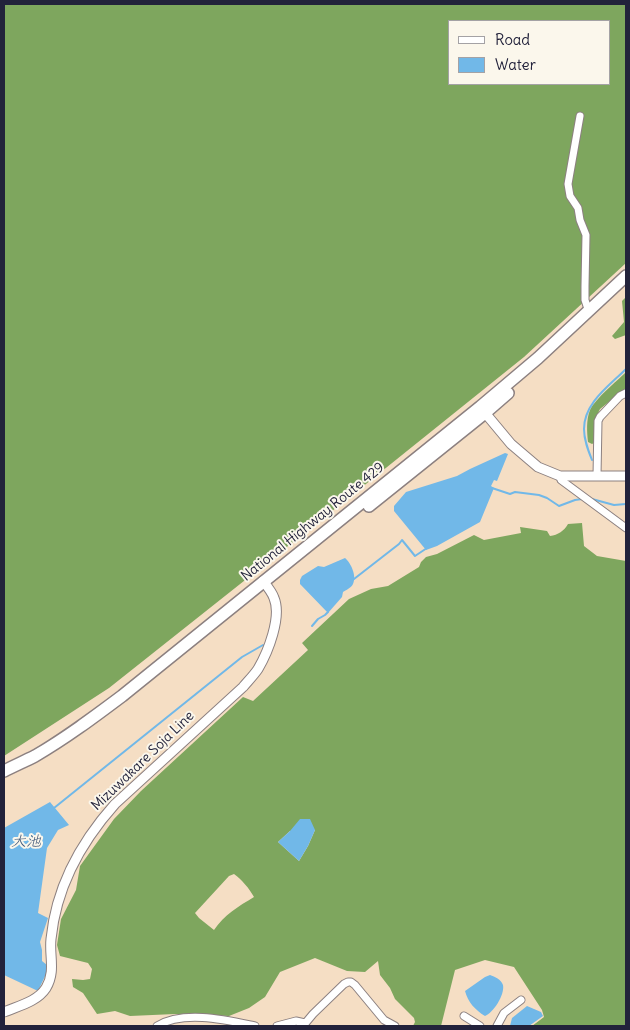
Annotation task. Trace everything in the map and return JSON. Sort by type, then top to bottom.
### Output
[{"type":"highway","name":"National Highway Route 429","points":[[482,410],[626,276]]},
{"type":"highway","name":"National Highway Route 429","points":[[4,771],[34,756],[84,725],[130,690],[542,364],[626,285]]},
{"type":"highway","name":"National Highway Route 429","points":[[4,778],[87,731],[126,701],[265,584]]},
{"type":"main road","points":[[482,410],[511,444],[538,468],[560,476],[626,476]]},
{"type":"main road","name":"Mizuwakare Soja Line","points":[[4,1012],[36,998],[42,994],[46,987],[50,979],[52,964],[50,942],[63,888],[74,862],[102,818],[114,804],[243,687],[257,670],[273,634],[276,620],[274,598],[265,584]]},
{"type":"street","points":[[580,116],[568,184],[570,196],[578,208],[586,235],[585,300],[589,312]]},
{"type":"street","points":[[597,476],[598,421],[620,396],[626,394]]},
{"type":"street","points":[[560,476],[561,480],[626,528]]},
{"type":"street","points":[[277,1026],[296,1021],[304,1024],[348,982],[355,985],[384,1020],[395,1026]]},
{"type":"street","points":[[496,1026],[504,1013],[521,1000]]},
{"type":"street","points":[[464,1016],[480,1026]]},
{"type":"street","points":[[157,1026],[173,1019],[201,1018],[213,1018],[255,1026]]},
{"type":"green space","points":[[4,4],[626,4],[626,263],[524,357],[109,688],[4,756]]},
{"type":"green space","points":[[626,297],[626,335],[615,339],[612,336],[624,322],[622,301]]},
{"type":"green space","points":[[626,372],[626,388],[600,409],[595,419],[594,443],[588,442],[587,422],[590,410],[601,395]]},
{"type":"green space","points":[[582,523],[584,546],[597,556],[626,561],[626,1026],[532,1026],[544,1017],[542,1010],[514,967],[485,960],[455,970],[441,1026],[413,1026],[414,1018],[395,999],[390,988],[380,975],[378,961],[365,972],[347,971],[315,958],[280,972],[265,997],[249,1008],[229,1016],[175,1014],[130,1016],[115,1011],[97,1014],[83,993],[73,987],[72,979],[90,979],[92,969],[88,963],[60,956],[57,945],[61,919],[76,890],[80,866],[114,819],[141,791],[243,697],[253,701],[308,650],[302,643],[349,599],[371,589],[388,586],[419,567],[426,557],[437,554],[474,535],[484,540],[521,533],[520,527],[547,531],[550,536],[556,535],[565,529],[568,524]],"holes":[[[315,830],[299,861],[278,842],[290,831]],[[234,874],[245,884],[254,897],[227,915],[214,930],[195,913],[229,876]]]},
{"type":"water","points":[[505,453],[508,454],[497,481],[494,480],[491,486],[494,488],[480,522],[437,546],[426,550],[394,511],[394,506],[406,492],[457,476]]},
{"type":"water","points":[[345,558],[353,570],[354,581],[351,587],[343,592],[342,597],[328,613],[300,584],[300,580],[302,576],[318,566],[324,567]]},
{"type":"water","name":"大池","points":[[50,802],[69,825],[58,830],[47,848],[38,913],[48,918],[40,942],[42,961],[47,965],[47,972],[38,991],[4,975],[4,828]]},
{"type":"water","points":[[300,819],[310,819],[315,830],[299,861],[278,842]]},
{"type":"water","points":[[490,975],[501,981],[503,989],[498,1003],[485,1016],[472,1005],[465,991]]},
{"type":"water","points":[[527,1006],[541,1012],[543,1016],[529,1026],[510,1026],[512,1018]]},
{"type":"waterway","points":[[592,460],[584,433],[588,411],[605,389],[626,369]]},
{"type":"waterway","points":[[492,488],[510,494],[515,492],[539,495],[559,506],[582,499]]},
{"type":"waterway","points":[[592,499],[614,505],[626,504]]},
{"type":"waterway","points":[[354,579],[402,540],[415,556],[427,548]]},
{"type":"waterway","points":[[312,626],[328,612]]},
{"type":"waterway","points":[[54,808],[242,657],[263,645]]}]
